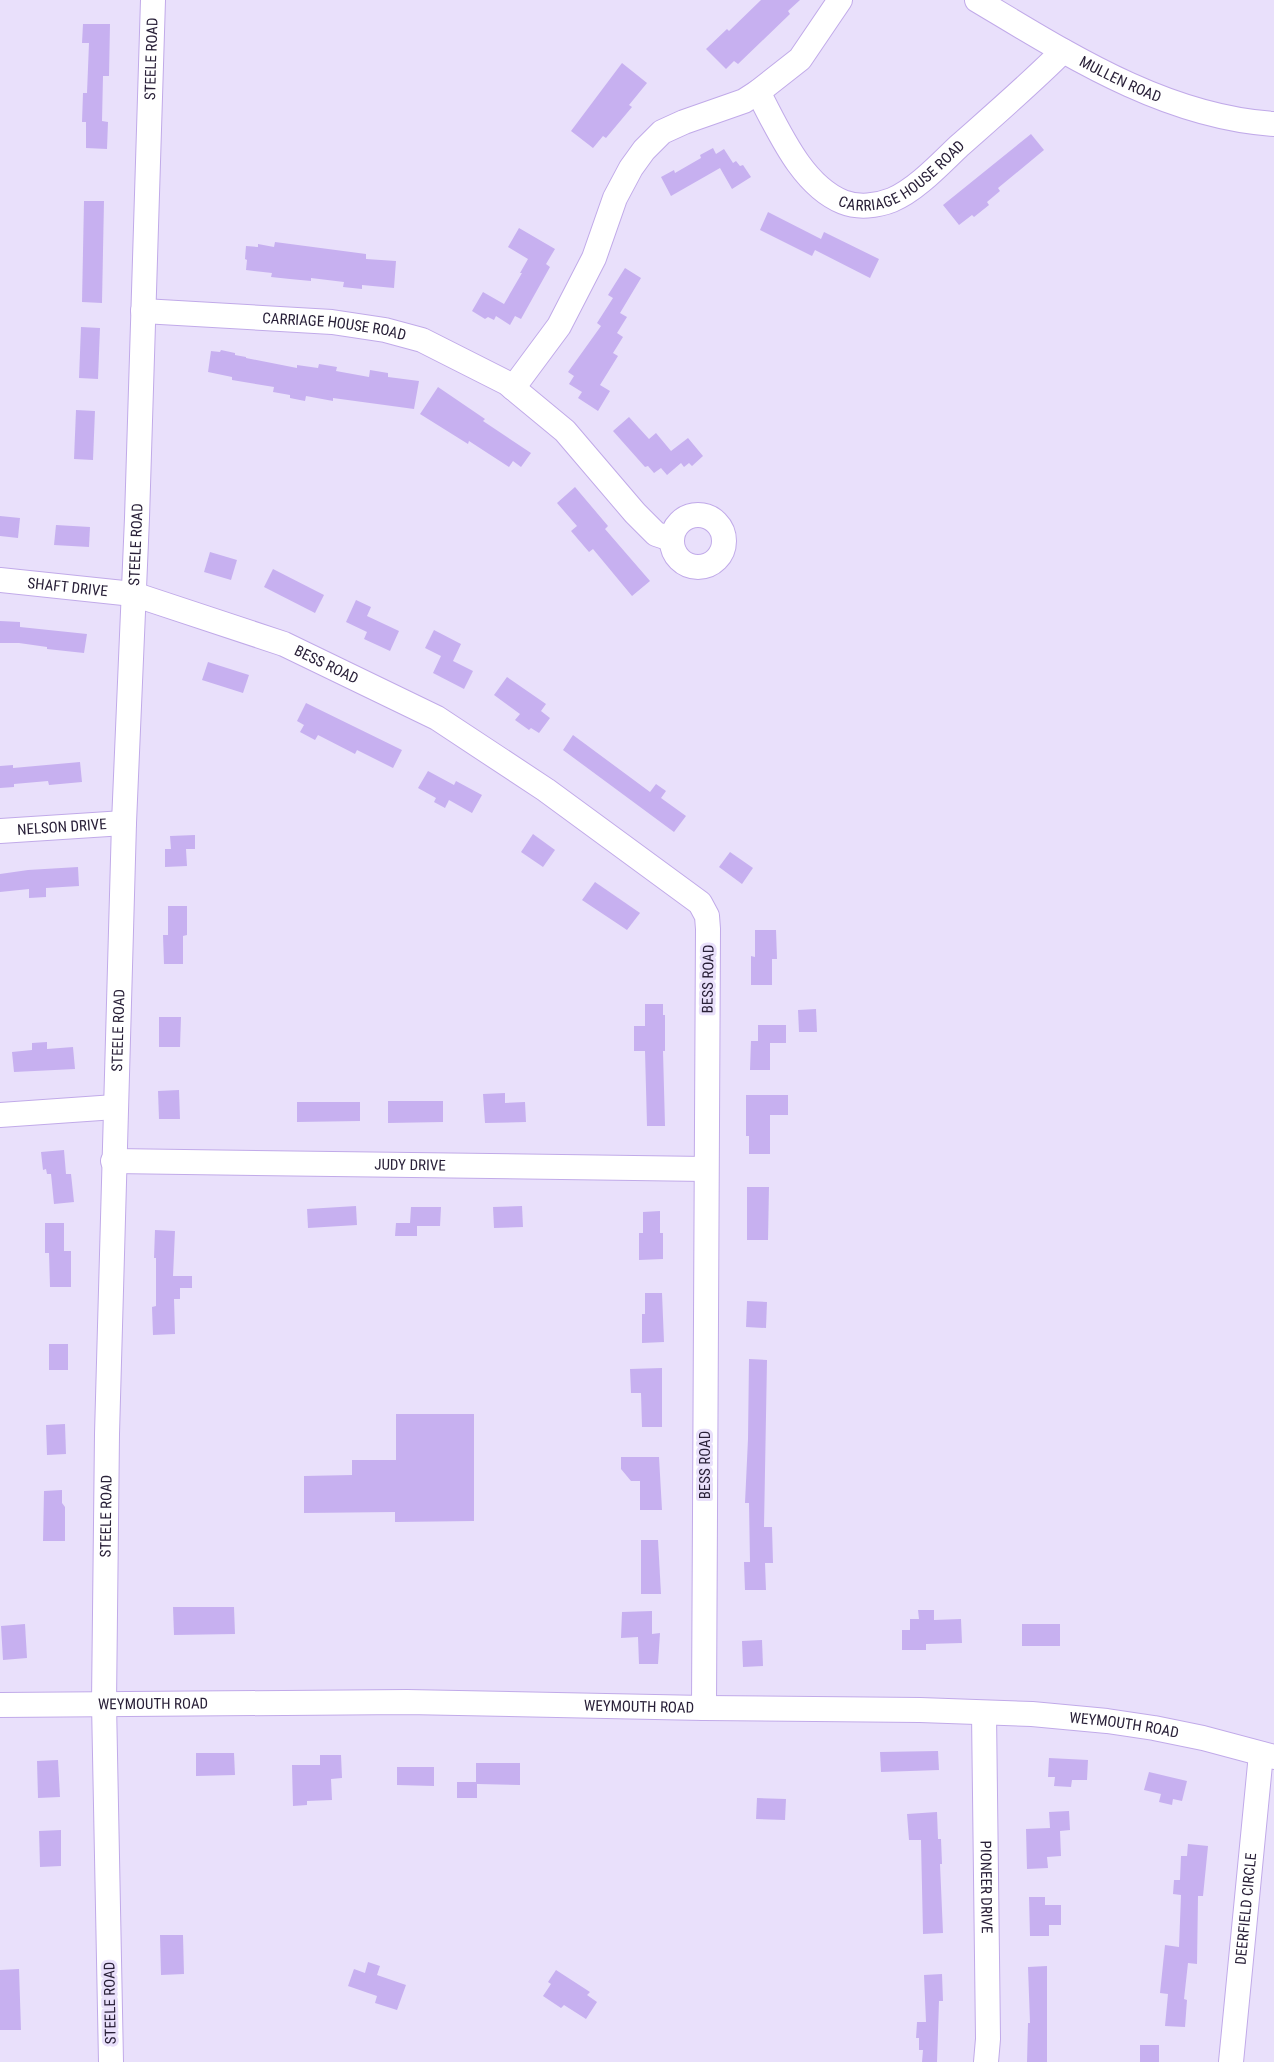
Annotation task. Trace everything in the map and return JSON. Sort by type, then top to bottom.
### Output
[{"type":"street","name":"STEELE ROAD","points":[[111,2062],[104,1703],[107,1434],[113,1161],[153,0]]},
{"type":"street","points":[[513,388],[565,316],[594,258],[615,198],[631,168],[644,150],[662,132],[744,101],[758,92],[800,59],[840,0]]},
{"type":"street","name":"MULLEN ROAD","points":[[977,0],[1063,51],[1150,94],[1183,107],[1227,118],[1274,124]]},
{"type":"street","name":"CARRIAGE HOUSE ROAD","points":[[758,92],[800,167],[821,188],[843,202],[868,206],[893,200],[922,180],[1030,84],[1063,51]]},
{"type":"street","name":"CARRIAGE HOUSE ROAD","points":[[143,311],[332,322],[385,330],[422,340],[507,382],[565,431],[635,513],[656,534],[671,539]]},
{"type":"street","name":"SHAFT DRIVE","points":[[0,580],[133,594]]},
{"type":"street","name":"BESS ROAD","points":[[133,594],[284,644],[437,718],[546,790],[700,903],[707,916],[704,1708]]},
{"type":"street","name":"NELSON DRIVE","points":[[0,831],[124,823]]},
{"type":"street","points":[[0,1115],[115,1107]]},
{"type":"street","name":"JUDY DRIVE","points":[[113,1161],[706,1169]]},
{"type":"street","name":"WEYMOUTH ROAD","points":[[0,1705],[406,1702],[920,1710],[1075,1718],[1154,1728],[1268,1755]]},
{"type":"street","name":"PIONEER DRIVE","points":[[984,1713],[988,2039],[986,2062]]},
{"type":"street","name":"DEERFIELD CIRCLE","points":[[1231,2062],[1268,1755]]},
{"type":"building","points":[[761,0],[800,0],[788,11],[790,14],[738,64],[734,61],[726,69],[706,49],[727,29],[729,31]]},
{"type":"building","points":[[83,24],[110,24],[109,76],[103,76],[102,121],[108,122],[107,149],[86,148],[86,122],[82,122],[83,93],[87,93],[89,43],[82,43]]},
{"type":"building","points":[[622,63],[647,83],[629,105],[632,107],[606,138],[603,136],[593,148],[571,131]]},
{"type":"building","points":[[1031,134],[1044,150],[998,188],[1000,191],[987,202],[989,205],[959,225],[943,205]]},
{"type":"building","points":[[713,148],[716,154],[724,149],[733,163],[736,161],[740,166],[743,165],[751,177],[732,189],[720,168],[671,196],[661,177],[674,170],[675,173]]},
{"type":"building","points":[[84,201],[104,201],[102,303],[82,302]]},
{"type":"building","points":[[768,212],[821,239],[824,232],[879,259],[870,278],[815,250],[812,256],[760,230]]},
{"type":"building","points":[[519,228],[555,249],[546,264],[550,267],[521,319],[515,316],[510,325],[496,316],[494,320],[488,317],[485,319],[472,311],[483,292],[504,304],[522,273],[520,273],[528,259],[508,247]]},
{"type":"building","points":[[275,242],[366,254],[366,259],[396,261],[394,288],[362,285],[362,289],[343,287],[344,282],[271,277],[272,273],[246,270],[246,246],[258,247],[258,244],[274,247]]},
{"type":"building","points":[[625,268],[641,278],[620,313],[627,317],[617,333],[623,337],[613,353],[618,356],[600,385],[610,391],[598,411],[578,398],[582,392],[569,384],[574,376],[568,372],[601,326],[597,323],[613,298],[608,295]]},
{"type":"building","points":[[81,327],[100,328],[98,379],[79,378]]},
{"type":"building","points":[[221,350],[246,358],[297,368],[297,365],[318,368],[319,364],[337,367],[336,371],[369,377],[370,370],[388,373],[388,377],[419,381],[414,409],[333,398],[333,401],[306,396],[305,401],[290,398],[290,395],[273,392],[274,387],[232,380],[232,377],[208,372],[211,351],[220,352]]},
{"type":"building","points":[[438,387],[531,453],[521,467],[513,461],[509,467],[469,441],[468,444],[420,414]]},
{"type":"building","points":[[76,410],[95,411],[93,460],[74,459]]},
{"type":"building","points":[[629,417],[649,439],[656,433],[671,451],[688,438],[703,456],[692,466],[689,463],[684,467],[681,463],[667,475],[661,468],[654,473],[648,466],[645,467],[613,431]]},
{"type":"building","points":[[575,487],[608,526],[605,529],[650,581],[632,596],[593,549],[589,552],[571,531],[577,526],[557,503]]},
{"type":"building","points":[[0,516],[20,518],[18,538],[0,536]]},
{"type":"building","points":[[56,525],[90,527],[89,547],[54,545]]},
{"type":"building","points":[[210,552],[237,560],[231,580],[204,572]]},
{"type":"building","points":[[273,569],[324,595],[315,613],[264,587]]},
{"type":"building","points":[[356,600],[371,607],[367,616],[399,631],[390,651],[364,639],[367,632],[346,622]]},
{"type":"building","points":[[0,621],[20,622],[20,627],[87,634],[84,653],[19,643],[0,643]]},
{"type":"building","points":[[434,630],[461,644],[453,661],[473,671],[464,689],[433,673],[441,656],[425,648]]},
{"type":"building","points":[[208,662],[249,675],[243,693],[202,680]]},
{"type":"building","points":[[507,677],[546,704],[541,711],[550,718],[539,733],[531,728],[529,730],[515,720],[520,714],[494,695]]},
{"type":"building","points":[[306,703],[402,750],[393,768],[357,750],[355,754],[318,735],[315,740],[300,732],[304,725],[297,721]]},
{"type":"building","points":[[573,735],[650,792],[656,784],[666,791],[661,798],[686,816],[674,832],[563,750]]},
{"type":"building","points":[[80,762],[82,782],[49,785],[48,781],[14,784],[14,787],[0,788],[0,766],[13,765],[13,768]]},
{"type":"building","points":[[428,771],[454,785],[456,781],[482,795],[472,813],[449,800],[445,808],[434,802],[436,798],[418,788]]},
{"type":"building","points":[[533,834],[555,850],[543,867],[521,852]]},
{"type":"building","points":[[195,835],[195,849],[186,849],[187,866],[165,867],[165,849],[171,849],[170,836]]},
{"type":"building","points":[[730,852],[753,868],[742,884],[719,867]]},
{"type":"building","points":[[78,867],[79,886],[46,888],[46,897],[29,898],[29,889],[0,892],[0,874]]},
{"type":"building","points":[[595,882],[640,913],[627,930],[582,900]]},
{"type":"building","points":[[168,906],[187,906],[187,935],[183,936],[183,964],[164,964],[163,935],[168,935]]},
{"type":"building","points":[[755,930],[776,930],[777,959],[772,959],[772,985],[751,985],[751,956],[755,957]]},
{"type":"building","points":[[645,1004],[663,1004],[663,1015],[665,1015],[665,1051],[663,1051],[665,1126],[647,1126],[645,1051],[634,1051],[634,1026],[645,1026]]},
{"type":"building","points":[[816,1009],[817,1032],[799,1032],[798,1010]]},
{"type":"building","points":[[159,1017],[181,1017],[180,1047],[159,1047]]},
{"type":"building","points":[[758,1025],[786,1025],[786,1043],[770,1043],[770,1070],[750,1070],[751,1041],[758,1041]]},
{"type":"building","points":[[47,1042],[47,1049],[73,1047],[75,1069],[14,1072],[12,1052],[32,1050],[32,1043]]},
{"type":"building","points":[[179,1090],[180,1119],[159,1119],[158,1091]]},
{"type":"building","points":[[505,1093],[505,1103],[525,1102],[526,1122],[485,1123],[483,1094]]},
{"type":"building","points":[[746,1095],[788,1095],[788,1115],[770,1115],[770,1154],[749,1154],[749,1136],[746,1136]]},
{"type":"building","points":[[388,1101],[443,1101],[443,1122],[388,1123]]},
{"type":"building","points":[[297,1102],[360,1102],[360,1121],[297,1122]]},
{"type":"building","points":[[64,1150],[66,1174],[71,1174],[74,1202],[54,1204],[51,1174],[47,1174],[46,1169],[43,1170],[41,1152]]},
{"type":"building","points":[[747,1187],[769,1187],[768,1240],[747,1240]]},
{"type":"building","points":[[356,1206],[357,1225],[308,1228],[307,1209]]},
{"type":"building","points":[[522,1206],[523,1227],[494,1228],[493,1207]]},
{"type":"building","points":[[411,1207],[441,1207],[440,1226],[417,1226],[417,1236],[395,1236],[396,1223],[410,1223]]},
{"type":"building","points":[[660,1211],[663,1259],[639,1260],[639,1233],[643,1233],[643,1212]]},
{"type":"building","points":[[45,1223],[64,1223],[64,1251],[71,1251],[71,1287],[50,1287],[49,1253],[45,1253]]},
{"type":"building","points":[[155,1230],[175,1231],[173,1276],[192,1276],[192,1288],[180,1288],[180,1299],[174,1299],[175,1334],[153,1335],[152,1307],[156,1306]]},
{"type":"building","points":[[645,1293],[662,1293],[664,1342],[642,1343]]},
{"type":"building","points":[[747,1301],[767,1302],[766,1328],[746,1327]]},
{"type":"building","points":[[49,1344],[68,1344],[68,1370],[49,1370]]},
{"type":"building","points":[[749,1359],[767,1360],[764,1527],[772,1527],[773,1563],[765,1563],[766,1590],[745,1590],[744,1562],[750,1562],[749,1503],[745,1503]]},
{"type":"building","points":[[662,1368],[662,1427],[642,1427],[641,1393],[631,1393],[630,1369]]},
{"type":"building","points":[[396,1414],[474,1414],[474,1521],[395,1522],[395,1512],[304,1513],[304,1476],[352,1475],[352,1460],[396,1460]]},
{"type":"building","points":[[65,1424],[66,1454],[47,1455],[46,1425]]},
{"type":"building","points":[[621,1457],[659,1457],[662,1510],[640,1510],[640,1481],[631,1481],[621,1469]]},
{"type":"building","points":[[62,1490],[62,1503],[65,1507],[65,1541],[43,1541],[44,1491]]},
{"type":"building","points":[[641,1540],[658,1540],[661,1594],[641,1594]]},
{"type":"building","points":[[173,1607],[234,1607],[235,1634],[174,1635]]},
{"type":"building","points":[[918,1610],[934,1610],[934,1620],[961,1619],[962,1643],[926,1644],[926,1650],[902,1650],[902,1630],[910,1630],[910,1619],[919,1619]]},
{"type":"building","points":[[652,1611],[652,1634],[660,1633],[658,1664],[639,1664],[638,1637],[621,1638],[622,1612]]},
{"type":"building","points":[[25,1624],[27,1658],[3,1660],[1,1626]]},
{"type":"building","points":[[1022,1624],[1060,1624],[1060,1646],[1022,1646]]},
{"type":"building","points":[[762,1640],[763,1666],[743,1667],[742,1641]]},
{"type":"building","points":[[938,1751],[939,1770],[881,1772],[880,1752]]},
{"type":"building","points":[[196,1753],[234,1753],[235,1775],[196,1776]]},
{"type":"building","points":[[320,1755],[341,1755],[342,1778],[331,1779],[332,1800],[307,1801],[307,1805],[293,1806],[292,1765],[320,1765]]},
{"type":"building","points":[[1049,1758],[1088,1760],[1087,1780],[1072,1780],[1071,1787],[1054,1786],[1055,1777],[1048,1777]]},
{"type":"building","points":[[58,1760],[60,1797],[38,1798],[37,1761]]},
{"type":"building","points":[[476,1763],[520,1763],[520,1785],[477,1784],[477,1798],[457,1798],[457,1782],[476,1782]]},
{"type":"building","points":[[397,1767],[434,1767],[434,1786],[397,1785]]},
{"type":"building","points":[[1149,1772],[1187,1781],[1182,1801],[1173,1799],[1172,1805],[1159,1802],[1161,1794],[1144,1790]]},
{"type":"building","points":[[757,1798],[786,1799],[785,1820],[756,1819]]},
{"type":"building","points":[[1069,1811],[1070,1830],[1060,1831],[1061,1856],[1047,1857],[1048,1868],[1027,1869],[1026,1829],[1050,1828],[1049,1812]]},
{"type":"building","points":[[937,1812],[938,1839],[941,1839],[943,1933],[923,1934],[921,1840],[909,1840],[907,1814]]},
{"type":"building","points":[[61,1830],[61,1866],[40,1867],[39,1831]]},
{"type":"building","points":[[1188,1844],[1208,1846],[1203,1896],[1198,1896],[1197,1964],[1188,1963],[1184,1999],[1187,2000],[1185,2027],[1165,2026],[1168,1994],[1160,1993],[1165,1945],[1179,1947],[1181,1895],[1173,1894],[1174,1880],[1180,1880],[1181,1856],[1187,1856]]},
{"type":"building","points":[[1029,1897],[1045,1897],[1045,1905],[1061,1905],[1061,1925],[1049,1925],[1049,1936],[1030,1936]]},
{"type":"building","points":[[160,1935],[183,1935],[184,1974],[161,1975]]},
{"type":"building","points":[[368,1962],[380,1966],[377,1975],[406,1985],[397,2010],[375,2003],[377,1996],[348,1986],[354,1969],[365,1973]]},
{"type":"building","points":[[1047,1966],[1047,2062],[1027,2062],[1028,2023],[1030,2023],[1028,1967]]},
{"type":"building","points":[[19,1969],[21,2030],[0,2030],[0,1970]]},
{"type":"building","points":[[556,1970],[590,1992],[587,1995],[597,2002],[586,2019],[564,2005],[561,2008],[543,1996]]},
{"type":"building","points":[[942,1974],[943,2001],[939,2001],[937,2062],[922,2062],[923,2050],[919,2050],[919,2038],[916,2038],[917,2022],[926,2022],[924,1975]]},
{"type":"building","points":[[1140,2045],[1159,2045],[1159,2062],[1140,2062]]}]
